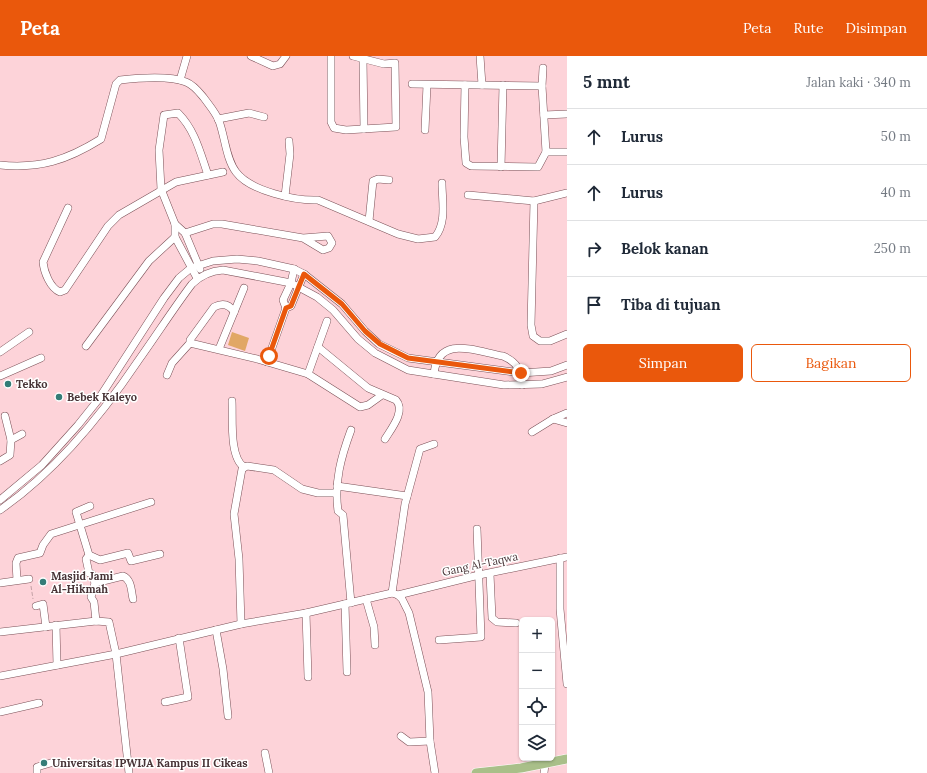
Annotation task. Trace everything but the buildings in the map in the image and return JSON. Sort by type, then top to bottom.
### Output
[{"type":"main road","points":[[476,773],[545,769],[567,759]]},
{"type":"street","points":[[180,80],[187,56]]},
{"type":"street","points":[[251,56],[273,66],[280,64],[286,56]]},
{"type":"street","points":[[331,56],[331,122],[334,128],[346,130],[396,127],[395,63],[384,64],[353,56]]},
{"type":"street","points":[[480,56],[482,85]]},
{"type":"street","points":[[363,59],[364,129]]},
{"type":"street","points":[[464,85],[464,137],[466,162],[471,166],[538,167],[546,152],[542,86],[543,68]]},
{"type":"street","points":[[0,165],[49,164],[81,151],[101,139],[116,84],[120,80],[143,78],[180,80],[188,82],[198,90],[218,119],[232,166],[237,174],[260,189],[307,201],[318,200],[404,235],[418,238],[435,237],[439,231],[442,220],[442,183]]},
{"type":"street","points":[[412,84],[542,86]]},
{"type":"street","points":[[425,130],[427,85]]},
{"type":"street","points":[[501,167],[503,86]]},
{"type":"street","points":[[200,276],[176,237],[175,224],[161,189],[159,150],[164,116],[178,113],[187,122],[194,133],[208,175]]},
{"type":"street","points":[[218,119],[249,113],[264,117]]},
{"type":"street","points":[[544,115],[567,114]]},
{"type":"street","points":[[285,196],[290,154],[289,141]]},
{"type":"street","points":[[546,152],[567,152]]},
{"type":"street","points":[[68,208],[43,262],[44,269],[54,288],[60,292],[65,290],[111,222],[119,215],[161,189],[181,180],[223,172]]},
{"type":"street","points":[[369,221],[373,181],[378,179],[389,180]]},
{"type":"street","points":[[468,195],[534,201],[567,193]]},
{"type":"street","points":[[534,201],[531,325],[533,336],[540,341],[550,341],[567,334]]},
{"type":"street","points":[[185,233],[217,223],[303,238]]},
{"type":"street","points":[[175,224],[185,233],[194,267]]},
{"type":"street","points":[[86,346],[149,261],[176,237]]},
{"type":"street","points":[[0,500],[55,457],[98,400],[164,298],[180,278],[194,267],[213,261],[238,259],[294,269],[304,274],[342,304],[365,331],[380,344],[408,358],[521,373],[551,371],[567,365]]},
{"type":"street","points":[[267,362],[286,308],[283,300],[291,282],[294,269]]},
{"type":"street","points":[[0,510],[55,457],[109,401],[187,290],[200,276],[214,271],[223,270],[291,282],[300,286],[317,296],[333,310],[358,339],[375,353],[408,370],[504,385],[542,384],[567,377]]},
{"type":"street","points":[[286,308],[291,306],[304,274]]},
{"type":"street","points":[[219,349],[244,288]]},
{"type":"street","points":[[167,375],[172,363],[190,344],[190,340],[214,307],[219,304],[226,304],[232,308],[234,312]]},
{"type":"street","points":[[308,374],[327,321]]},
{"type":"street","points":[[0,352],[29,332]]},
{"type":"street","points":[[190,344],[219,349],[308,374],[360,407],[368,405],[382,395]]},
{"type":"street","points":[[318,347],[368,388],[396,400],[401,409],[385,439]]},
{"type":"street","points":[[434,374],[435,362],[445,350],[455,348],[503,356],[514,362],[521,373],[522,385]]},
{"type":"street","points":[[0,376],[42,358]]},
{"type":"street","points":[[232,401],[234,452],[237,461],[244,467],[274,470],[302,489],[318,493],[337,490],[407,496]]},
{"type":"street","points":[[532,432],[553,419],[567,413]]},
{"type":"street","points":[[0,460],[10,456],[11,440],[5,416]]},
{"type":"street","points":[[553,419],[567,423]]},
{"type":"street","points":[[347,672],[348,603],[343,515],[338,511],[337,490],[342,456],[351,430]]},
{"type":"street","points":[[11,440],[22,434]]},
{"type":"street","points":[[434,444],[420,449],[407,496],[395,594],[402,599],[409,613],[428,692],[430,741],[435,773]]},
{"type":"street","points":[[241,624],[239,559],[234,514],[242,469],[244,467]]},
{"type":"street","points":[[17,580],[16,563],[18,558],[40,553],[43,545],[51,534],[151,502]]},
{"type":"street","points":[[90,506],[76,512],[81,524],[88,555],[86,559],[89,573],[92,574],[95,582],[91,597],[94,602],[96,621]]},
{"type":"street","points":[[439,640],[481,637],[477,529]]},
{"type":"street","points":[[88,555],[100,560],[128,553],[131,561],[160,554]]},
{"type":"street","points":[[563,558],[560,609],[567,684]]},
{"type":"street","name":"Gang Al-Taqwa","points":[[0,676],[116,654],[241,624],[306,613],[563,558]]},
{"type":"street","points":[[490,574],[492,618],[497,622],[516,623]]},
{"type":"street","points":[[95,582],[123,576],[127,577],[133,600]]},
{"type":"street","points":[[0,583],[29,579]]},
{"type":"street","points":[[366,599],[374,627],[375,645]]},
{"type":"street","points":[[36,606],[43,604],[46,627]]},
{"type":"street","points":[[306,613],[308,676]]},
{"type":"street","points":[[0,632],[96,621],[109,622],[116,654],[129,773]]},
{"type":"street","points":[[56,625],[57,665]]},
{"type":"street","points":[[216,630],[223,669],[228,716]]},
{"type":"street","points":[[165,702],[188,697],[179,638]]},
{"type":"street","points":[[0,712],[39,703]]},
{"type":"street","points":[[402,736],[409,742],[430,741]]},
{"type":"street","points":[[265,753],[269,773]]},
{"type":"street","points":[[37,773],[38,767],[54,762]]},
{"type":"path","points":[[29,579],[33,594],[33,605],[36,606]]},
{"type":"shaded area","points":[[232,332],[249,338],[245,351],[228,345]]},
{"type":"place","name":"Tekko","points":[[8,384]]},
{"type":"place","name":"Bebek Kaleyo","points":[[59,397]]},
{"type":"place","name":"Masjid Jami Al-Hikmah","points":[[43,582]]},
{"type":"place","name":"Universitas IPWIJA Kampus II Cikeas","points":[[44,763]]},
{"type":"route","points":[[269,356],[286,308],[291,306],[304,274],[342,304],[365,331],[380,344],[408,358],[521,373]]}]
